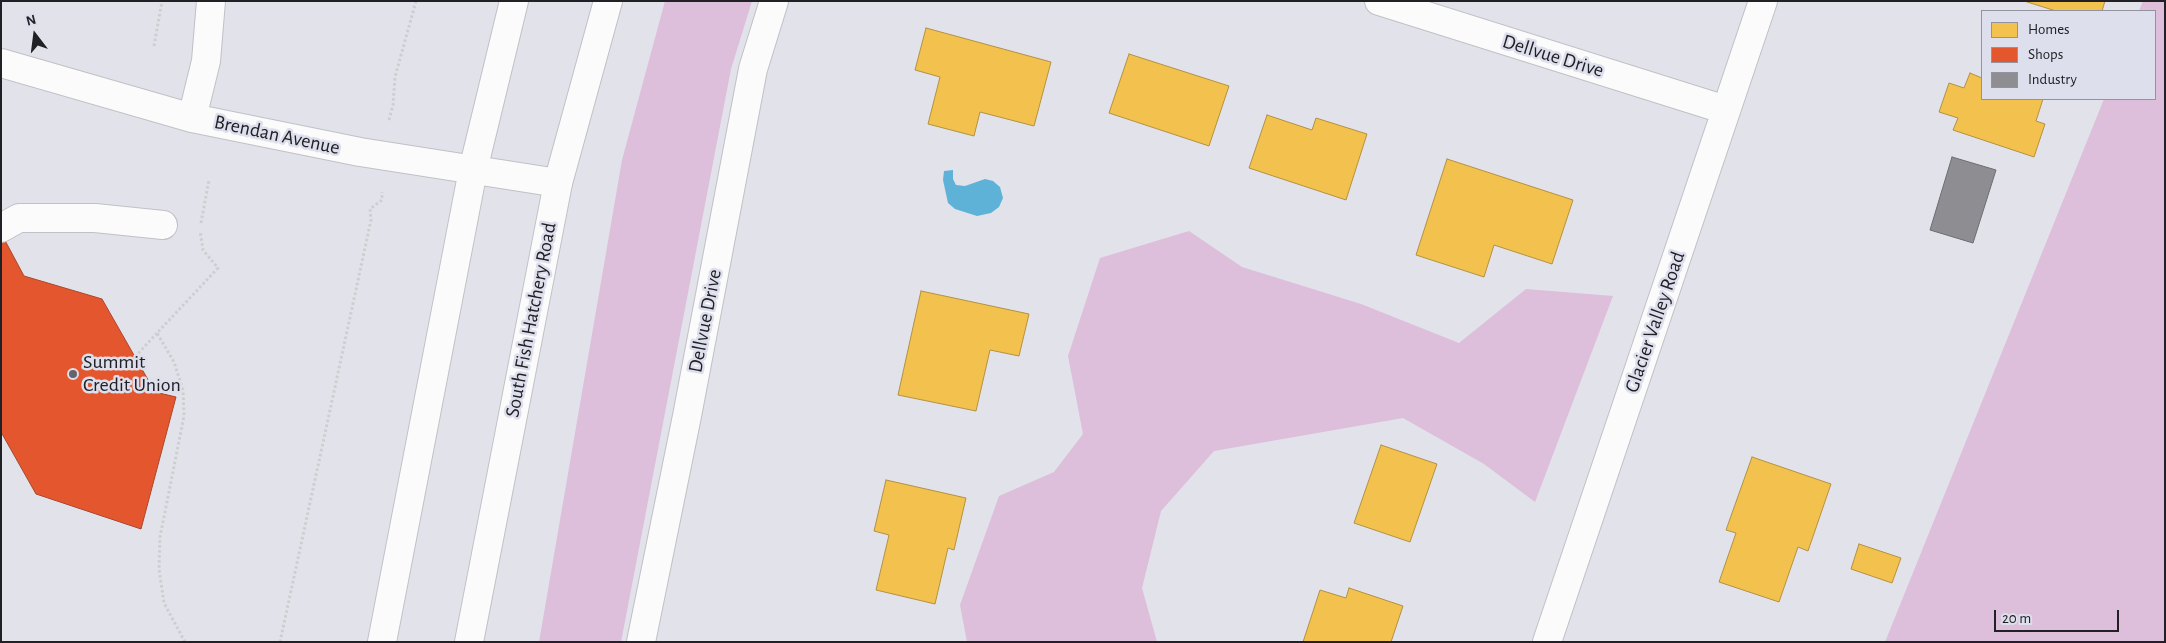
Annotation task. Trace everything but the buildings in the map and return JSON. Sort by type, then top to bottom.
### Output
[{"type":"street","points":[[192,118],[206,61],[211,1]]},
{"type":"street","points":[[382,642],[473,170],[514,1]]},
{"type":"street","name":"South Fish Hatchery Road","points":[[469,642],[558,183],[608,1]]},
{"type":"street","name":"Dellvue Drive","points":[[641,642],[687,416],[753,70],[774,1]]},
{"type":"street","name":"Dellvue Drive","points":[[1379,1],[1726,110]]},
{"type":"street","name":"Glacier Valley Road","points":[[1547,642],[1763,1]]},
{"type":"street","name":"Brendan Avenue","points":[[1,63],[192,118],[360,152],[558,183]]},
{"type":"street","points":[[1,228],[19,218],[95,218],[163,224]]},
{"type":"path","points":[[154,46],[162,1]]},
{"type":"path","points":[[396,84],[395,77],[416,1]]},
{"type":"path","points":[[135,356],[218,268],[204,250],[199,229],[209,180]]},
{"type":"path","points":[[280,642],[372,220],[370,210]]},
{"type":"path","points":[[157,333],[174,362],[183,390],[184,416],[160,537],[159,569],[164,603],[185,642]]},
{"type":"shaded area","points":[[665,1],[752,1],[731,69],[621,642],[539,642],[622,160]]},
{"type":"shaded area","points":[[2143,1],[2165,1],[2165,642],[1885,642],[2104,100],[2156,100],[2156,10],[2139,10]]},
{"type":"shaded area","points":[[1189,231],[1242,267],[1361,304],[1459,343],[1526,289],[1613,296],[1535,502],[1484,464],[1403,418],[1214,451],[1161,511],[1142,588],[1157,642],[967,642],[960,605],[999,496],[1054,472],[1083,434],[1068,356],[1100,258]]},
{"type":"water","points":[[953,170],[953,179],[956,185],[965,186],[985,179],[993,181],[1000,187],[1003,198],[999,207],[991,213],[977,216],[955,209],[948,203],[943,180],[944,171]]},
{"type":"place","name":"Summit Credit Union","points":[[73,374]]}]
